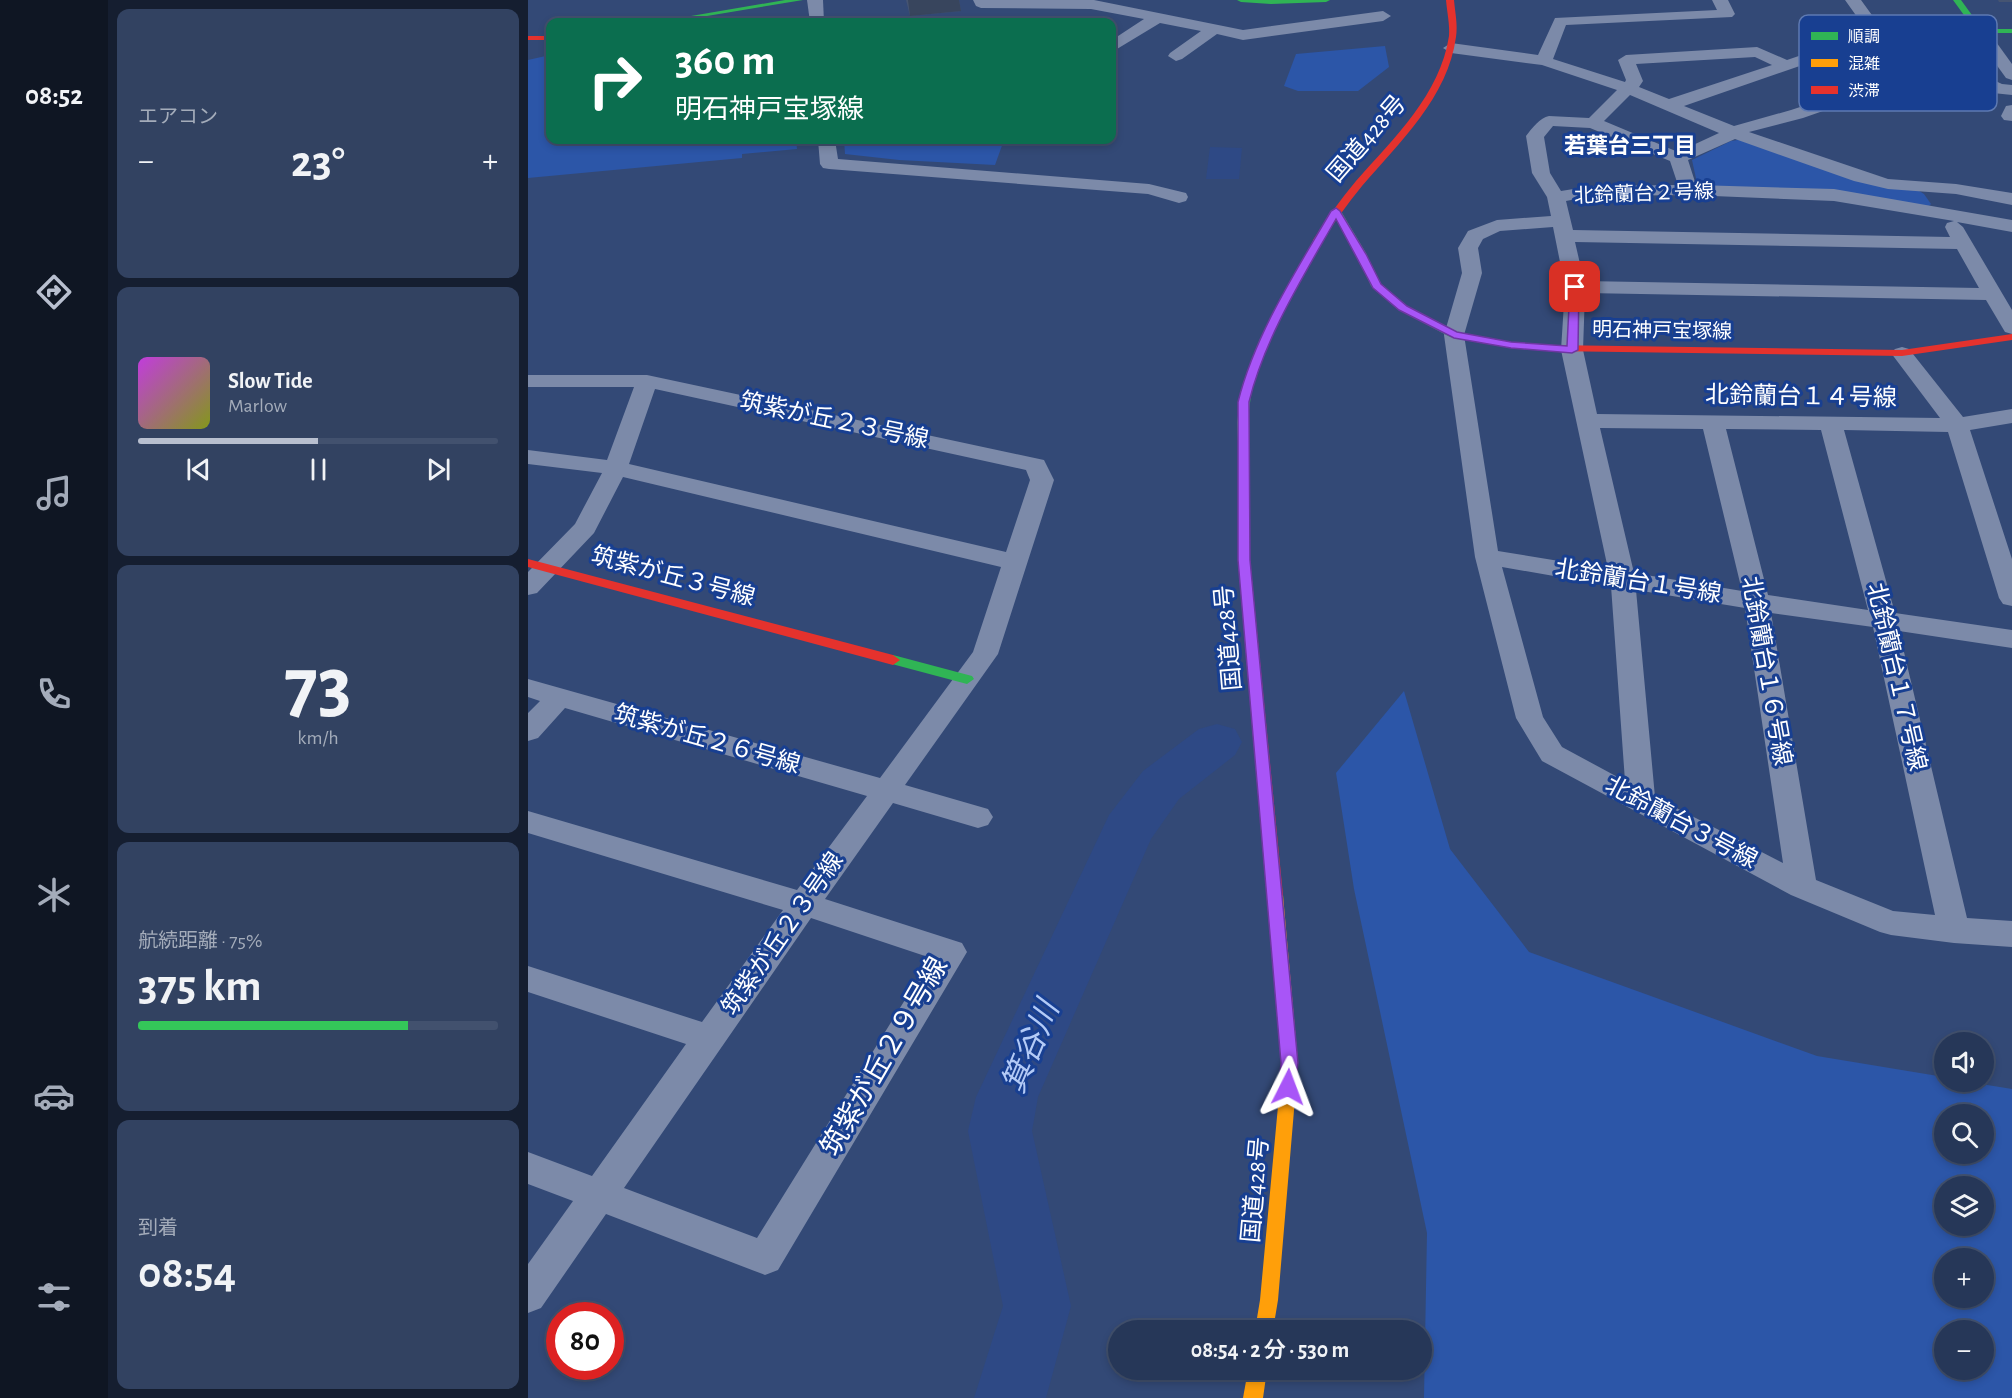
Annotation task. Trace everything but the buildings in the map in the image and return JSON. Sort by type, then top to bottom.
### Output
[{"type":"main road","points":[[685,18],[799,0]]},
{"type":"main road","points":[[1242,0],[1319,1]]},
{"type":"main road","name":"国道428号","points":[[1266,1320],[1290,1063],[1244,560],[1244,402],[1259,353],[1289,292],[1336,211],[1428,102],[1437,86],[1451,48],[1454,21],[1450,0]]},
{"type":"main road","points":[[1957,0],[1968,15]]},
{"type":"main road","name":"明石神戸宝塚線","points":[[1336,211],[1376,285],[1403,308],[1454,335],[1511,345],[1572,350],[1902,353],[2012,337]]},
{"type":"main road","name":"筑紫が丘３号線","points":[[538,565],[967,679]]},
{"type":"main road","points":[[1253,1398],[1256,1380]]},
{"type":"street","points":[[981,0],[981,3],[1011,10],[1086,10],[1157,18],[1243,35],[1383,16]]},
{"type":"street","points":[[1853,0],[1864,15]]},
{"type":"street","points":[[1319,1],[1324,24]]},
{"type":"street","points":[[1544,61],[1560,21],[1727,12]]},
{"type":"street","points":[[1116,44],[1157,18]]},
{"type":"street","points":[[1176,57],[1214,29]]},
{"type":"street","points":[[1451,48],[1544,61],[1630,89],[1735,133],[1860,177],[1938,201],[2012,328]]},
{"type":"street","points":[[1593,123],[1622,93],[1630,89],[1635,81],[1626,60],[1757,52],[1786,65]]},
{"type":"street","points":[[2006,58],[2012,75]]},
{"type":"street","points":[[1669,105],[1799,61]]},
{"type":"street","points":[[1997,88],[2012,90]]},
{"type":"street","points":[[1556,197],[1541,173],[1534,136],[1549,121],[1593,123],[1678,158],[1735,133],[1802,111]]},
{"type":"street","points":[[828,144],[830,164],[1149,189],[1179,197]]},
{"type":"street","points":[[1678,158],[1689,190]]},
{"type":"street","points":[[1938,201],[1956,189],[2012,199]]},
{"type":"street","name":"北鈴蘭台２号線","points":[[1641,803],[1623,581],[1590,421],[1572,350],[1575,287],[1556,197],[1592,191],[1689,190],[1938,201],[2012,226]]},
{"type":"street","points":[[1487,557],[1454,335],[1472,273],[1468,248],[1475,235],[1497,226],[1963,243]]},
{"type":"street","points":[[1575,287],[1993,294]]},
{"type":"street","points":[[1902,353],[1957,425],[2012,598]]},
{"type":"street","name":"筑紫が丘２３号線","points":[[528,381],[647,381],[1036,465],[1042,480],[985,654],[804,904],[528,1295]]},
{"type":"street","points":[[528,586],[538,565],[585,528],[616,468],[647,381]]},
{"type":"street","name":"北鈴蘭台１４号線","points":[[1590,421],[1957,425],[2012,416]]},
{"type":"street","name":"北鈴蘭台１６号線","points":[[1713,423],[1757,602],[1802,887]]},
{"type":"street","name":"北鈴蘭台１７号線","points":[[1831,425],[1884,620],[1954,930]]},
{"type":"street","points":[[528,457],[616,468],[1014,562]]},
{"type":"street","name":"北鈴蘭台１号線","points":[[1487,557],[1757,602],[2012,639]]},
{"type":"street","name":"北鈴蘭台３号線","points":[[1487,557],[1530,718],[1552,754],[1802,887],[1891,923],[2012,934]]},
{"type":"street","name":"筑紫が丘２６号線","points":[[528,688],[978,817]]},
{"type":"street","points":[[528,731],[558,698]]},
{"type":"street","name":"筑紫が丘２９号線","points":[[528,822],[804,904],[951,952],[765,1258],[528,1168]]},
{"type":"street","points":[[528,979],[709,1038]]},
{"type":"shaded area","points":[[1385,46],[1389,67],[1358,91],[1298,91],[1284,86],[1296,54]]},
{"type":"shaded area","points":[[546,56],[546,144],[796,144],[797,149],[742,154],[742,158],[528,178],[528,60]]},
{"type":"shaded area","points":[[1744,139],[1916,189],[1924,194],[1931,204],[1928,207],[1705,187],[1697,183],[1692,160],[1731,141]]},
{"type":"shaded area","points":[[844,144],[1003,144],[995,165],[899,160],[845,154]]},
{"type":"shaded area","points":[[1210,147],[1242,148],[1239,179],[1206,179]]},
{"type":"shaded area","points":[[1404,691],[1450,849],[1529,952],[1817,1056],[1934,1075],[1934,1092],[1994,1092],[1994,1086],[2012,1089],[2012,1398],[1424,1398],[1424,1380],[1432,1380],[1432,1320],[1425,1320],[1427,1233],[1354,889],[1336,773]]},
{"type":"waterway","name":"箕谷川","points":[[1010,1398],[1037,1306],[1000,1131],[1007,1097],[1128,830],[1161,785],[1217,742]]},
{"type":"traffic: fast","points":[[685,18],[799,0]]},
{"type":"traffic: fast","points":[[1241,0],[1271,2],[1326,0]]},
{"type":"traffic: fast","points":[[1957,0],[1968,15]]},
{"type":"traffic: fast","points":[[1997,31],[2012,31]]},
{"type":"traffic: fast","points":[[1336,211],[1361,253],[1376,286],[1403,308],[1454,335],[1511,345],[1550,348]]},
{"type":"traffic: fast","points":[[1244,481],[1243,422],[1248,383],[1264,341],[1318,240]]},
{"type":"traffic: fast","points":[[893,660],[967,679]]},
{"type":"traffic: slow","points":[[1266,1320],[1290,1063],[1275,895]]},
{"type":"traffic: slow","points":[[1253,1398],[1256,1380]]},
{"type":"traffic: jam","points":[[1318,240],[1336,212],[1408,128],[1429,98],[1445,67],[1453,35],[1450,0]]},
{"type":"traffic: jam","points":[[528,38],[546,38]]},
{"type":"traffic: jam","points":[[1550,348],[1902,353],[2012,337]]},
{"type":"traffic: jam","points":[[1244,481],[1244,560],[1275,895]]},
{"type":"traffic: jam","points":[[528,563],[893,660]]},
{"type":"district","name":"若葉台三丁目","points":[[1630,146]]},
{"type":"route","points":[[1288,1087],[1290,1063],[1244,560],[1244,402],[1250,377],[1259,353],[1289,292],[1336,211],[1376,285],[1403,308],[1454,335],[1511,345],[1572,350],[1575,287]]}]
